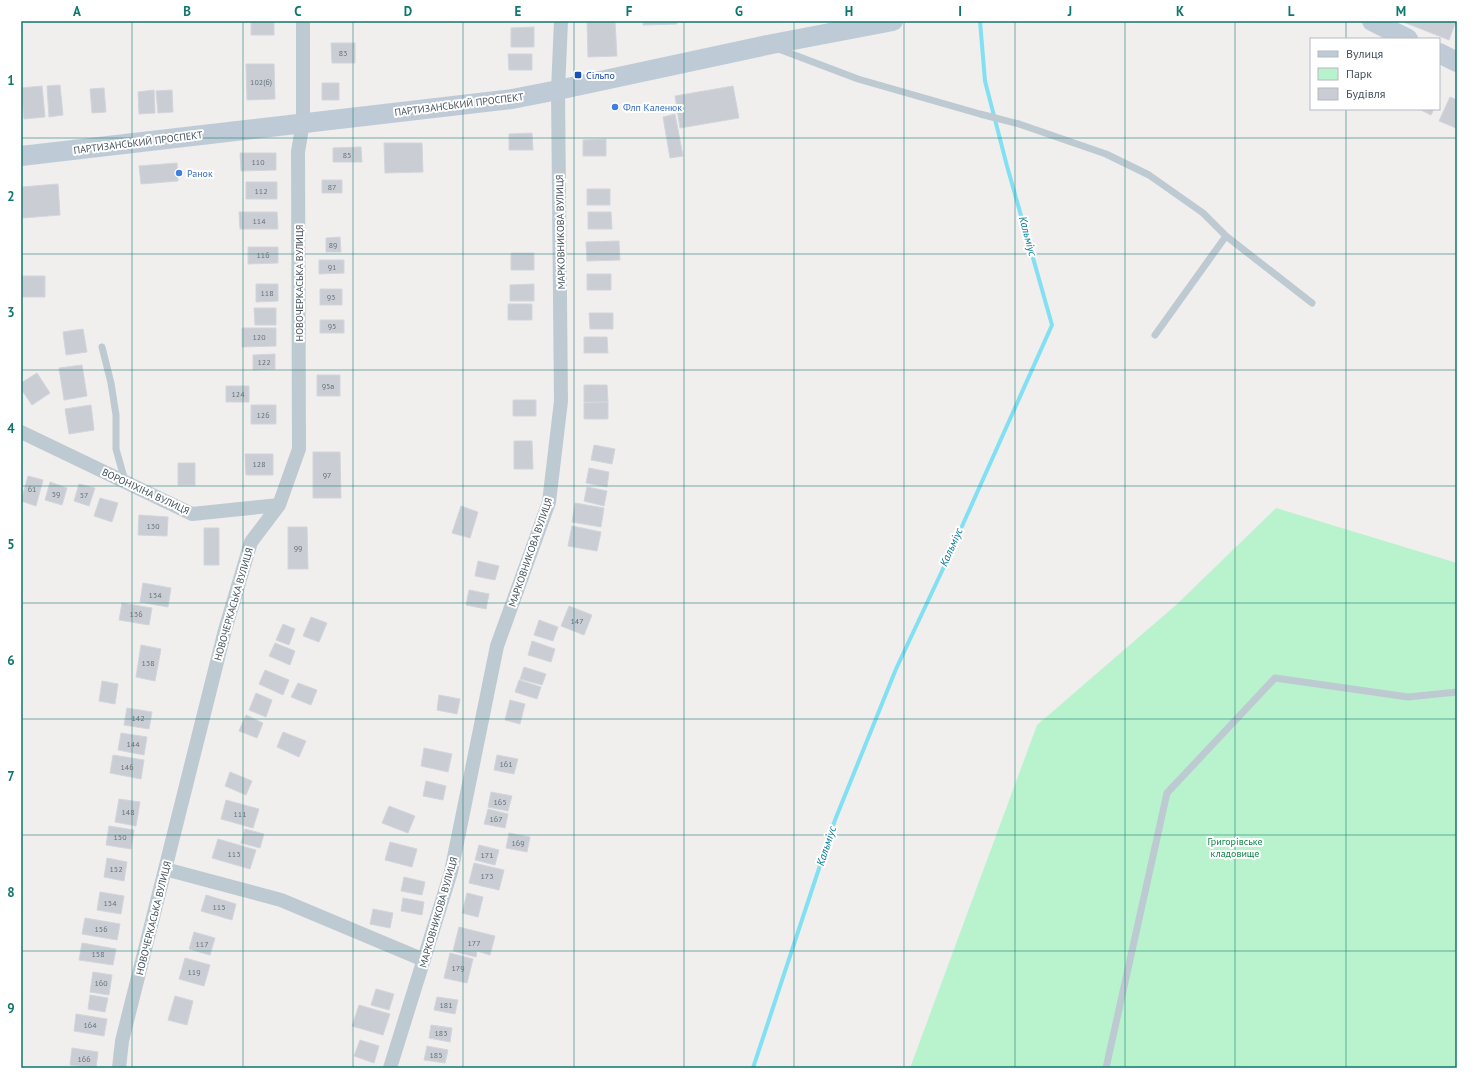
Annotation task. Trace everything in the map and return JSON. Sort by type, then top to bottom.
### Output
[{"type":"street","name":"НОВОЧЕРКАСЬКА ВУЛИЦЯ","points":[[119,1068],[122,1041],[224,630],[251,542],[279,505],[299,449],[298,152],[303,122],[303,21]]},
{"type":"street","name":"МАРКОВНИКОВА ВУЛИЦЯ","points":[[390,1068],[451,872],[497,646],[549,502],[561,401],[558,90],[561,21]]},
{"type":"street","name":"ПАРТИЗАНСЬКИЙ ПРОСПЕКТ","points":[[21,156],[303,122],[512,99],[767,45],[892,21]]},
{"type":"street","points":[[1372,21],[1406,38]]},
{"type":"street","points":[[1440,54],[1457,62]]},
{"type":"street","name":"ВОРОНІХІНА ВУЛИЦЯ","points":[[23,431],[192,514],[279,505]]},
{"type":"street","points":[[165,869],[281,900],[424,960]]},
{"type":"lane","points":[[767,45],[858,79],[1019,124],[1106,154],[1149,175],[1203,213],[1226,236],[1312,303]]},
{"type":"lane","points":[[1155,335],[1226,236]]},
{"type":"lane","points":[[102,347],[112,383],[115,407],[116,449],[125,482]]},
{"type":"lane","points":[[1106,1068],[1167,793],[1275,678],[1408,697],[1457,692]]},
{"type":"green space","name":"Григорівське кладовище","points":[[1276,508],[1457,563],[1457,1068],[910,1068],[1037,725],[1176,605]]},
{"type":"building","points":[[251,21],[274,21],[274,35],[251,35]]},
{"type":"building","points":[[587,21],[615,21],[617,56],[588,57]]},
{"type":"building","points":[[643,21],[677,21],[677,24],[643,25]]},
{"type":"building","points":[[1401,21],[1456,21],[1449,40]]},
{"type":"building","points":[[534,27],[534,47],[511,47],[511,28]]},
{"type":"building","points":[[331,43],[355,43],[355,63],[332,63]]},
{"type":"building","points":[[508,54],[532,54],[532,70],[509,70]]},
{"type":"building","points":[[246,64],[274,64],[275,99],[247,100]]},
{"type":"building","points":[[322,83],[339,83],[339,100],[322,100]]},
{"type":"building","points":[[60,85],[63,115],[49,117],[47,86]]},
{"type":"building","points":[[42,86],[45,117],[24,119],[21,88]]},
{"type":"building","points":[[733,86],[739,118],[680,128],[675,96]]},
{"type":"building","points":[[104,88],[106,112],[92,113],[90,89]]},
{"type":"building","points":[[154,90],[155,113],[139,114],[138,92]]},
{"type":"building","points":[[172,90],[173,112],[158,113],[156,91]]},
{"type":"building","points":[[1450,97],[1457,100],[1456,128],[1439,121]]},
{"type":"building","points":[[1421,110],[1434,110],[1431,115]]},
{"type":"building","points":[[675,114],[683,156],[670,158],[663,117]]},
{"type":"building","points":[[532,133],[533,150],[509,150],[509,134]]},
{"type":"building","points":[[606,139],[606,156],[583,156],[583,140]]},
{"type":"building","points":[[384,143],[422,143],[423,172],[385,173]]},
{"type":"building","points":[[361,147],[362,162],[333,162],[333,148]]},
{"type":"building","points":[[240,153],[276,153],[276,170],[241,171]]},
{"type":"building","points":[[177,163],[178,181],[141,184],[139,166]]},
{"type":"building","points":[[322,180],[342,180],[342,193],[322,193]]},
{"type":"building","points":[[246,182],[277,182],[277,199],[246,199]]},
{"type":"building","points":[[58,184],[60,215],[23,218],[21,187]]},
{"type":"building","points":[[587,189],[610,189],[610,205],[587,205]]},
{"type":"building","points":[[239,212],[277,212],[278,229],[240,229]]},
{"type":"building","points":[[588,212],[611,212],[612,229],[588,229]]},
{"type":"building","points":[[340,237],[341,252],[326,252],[326,238]]},
{"type":"building","points":[[619,241],[620,260],[587,261],[586,242]]},
{"type":"building","points":[[248,247],[278,247],[278,263],[248,264]]},
{"type":"building","points":[[511,253],[534,253],[534,270],[511,270]]},
{"type":"building","points":[[319,260],[344,260],[344,273],[319,274]]},
{"type":"building","points":[[587,274],[611,274],[611,290],[587,290]]},
{"type":"building","points":[[21,276],[45,276],[45,297],[21,297]]},
{"type":"building","points":[[256,284],[278,284],[278,301],[256,302]]},
{"type":"building","points":[[534,284],[534,301],[510,301],[510,285]]},
{"type":"building","points":[[320,289],[342,289],[342,305],[320,305]]},
{"type":"building","points":[[508,304],[532,304],[532,320],[508,320]]},
{"type":"building","points":[[254,308],[276,308],[276,325],[255,325]]},
{"type":"building","points":[[589,313],[613,313],[613,329],[590,329]]},
{"type":"building","points":[[320,320],[344,320],[344,333],[320,333]]},
{"type":"building","points":[[242,328],[276,328],[276,346],[242,347]]},
{"type":"building","points":[[83,329],[87,352],[66,355],[63,332]]},
{"type":"building","points":[[584,337],[607,337],[608,353],[584,353]]},
{"type":"building","points":[[275,354],[275,369],[253,370],[253,355]]},
{"type":"building","points":[[82,365],[87,396],[64,400],[59,368]]},
{"type":"building","points":[[37,373],[50,393],[32,405],[21,389],[21,383]]},
{"type":"building","points":[[317,375],[340,375],[340,396],[317,396]]},
{"type":"building","points":[[584,385],[607,385],[608,402],[584,402]]},
{"type":"building","points":[[226,386],[249,386],[249,402],[226,402]]},
{"type":"building","points":[[513,400],[536,400],[536,416],[513,416]]},
{"type":"building","points":[[608,402],[608,419],[584,419],[584,403]]},
{"type":"building","points":[[91,405],[94,430],[69,434],[65,409]]},
{"type":"building","points":[[251,405],[276,405],[276,424],[251,424]]},
{"type":"building","points":[[514,441],[532,441],[533,469],[514,469]]},
{"type":"building","points":[[594,445],[615,449],[612,464],[591,460]]},
{"type":"building","points":[[313,452],[340,452],[341,498],[313,498]]},
{"type":"building","points":[[245,454],[273,454],[273,475],[246,475]]},
{"type":"building","points":[[178,463],[195,463],[195,485],[178,485]]},
{"type":"building","points":[[589,468],[609,472],[607,487],[586,483]]},
{"type":"building","points":[[28,476],[43,480],[36,506],[21,501]]},
{"type":"building","points":[[50,482],[67,488],[62,505],[45,500]]},
{"type":"building","points":[[79,484],[95,488],[89,506],[74,501]]},
{"type":"building","points":[[587,487],[607,491],[604,506],[584,501]]},
{"type":"building","points":[[100,498],[118,503],[112,522],[94,516]]},
{"type":"building","points":[[575,503],[604,508],[601,527],[572,522]]},
{"type":"building","points":[[461,506],[478,512],[470,538],[452,533]]},
{"type":"building","points":[[139,515],[168,517],[167,536],[138,535]]},
{"type":"building","points":[[572,526],[601,532],[597,551],[568,546]]},
{"type":"building","points":[[288,527],[307,527],[308,569],[288,569]]},
{"type":"building","points":[[204,528],[219,528],[219,565],[204,565]]},
{"type":"building","points":[[478,561],[499,566],[495,580],[475,576]]},
{"type":"building","points":[[143,583],[171,588],[168,607],[140,602]]},
{"type":"building","points":[[469,590],[489,594],[486,609],[466,605]]},
{"type":"building","points":[[122,603],[152,608],[149,625],[119,620]]},
{"type":"building","points":[[569,606],[592,615],[584,635],[561,626]]},
{"type":"building","points":[[311,617],[327,623],[319,642],[303,636]]},
{"type":"building","points":[[539,620],[558,627],[553,641],[534,635]]},
{"type":"building","points":[[283,624],[295,629],[289,645],[276,640]]},
{"type":"building","points":[[532,641],[555,649],[551,662],[528,655]]},
{"type":"building","points":[[275,643],[295,651],[290,665],[269,656]]},
{"type":"building","points":[[141,645],[161,649],[155,681],[136,677]]},
{"type":"building","points":[[524,667],[546,674],[542,685],[520,679]]},
{"type":"building","points":[[265,670],[289,680],[283,695],[259,684]]},
{"type":"building","points":[[519,680],[541,687],[537,699],[515,692]]},
{"type":"building","points":[[102,681],[118,684],[115,704],[99,701]]},
{"type":"building","points":[[298,683],[317,690],[311,705],[291,697]]},
{"type":"building","points":[[256,693],[272,700],[266,717],[249,710]]},
{"type":"building","points":[[439,695],[460,699],[457,714],[437,710]]},
{"type":"building","points":[[510,700],[525,704],[520,724],[505,720]]},
{"type":"building","points":[[127,708],[152,712],[149,729],[124,725]]},
{"type":"building","points":[[246,715],[263,723],[257,738],[239,731]]},
{"type":"building","points":[[283,732],[306,741],[299,757],[277,747]]},
{"type":"building","points":[[121,733],[147,737],[144,755],[118,750]]},
{"type":"building","points":[[424,748],[452,754],[448,772],[421,766]]},
{"type":"building","points":[[113,755],[144,760],[141,779],[110,773]]},
{"type":"building","points":[[497,755],[518,759],[514,774],[494,770]]},
{"type":"building","points":[[230,772],[252,781],[246,795],[225,786]]},
{"type":"building","points":[[426,781],[446,786],[443,800],[423,796]]},
{"type":"building","points":[[491,792],[512,796],[508,811],[488,807]]},
{"type":"building","points":[[119,799],[140,802],[136,826],[115,822]]},
{"type":"building","points":[[226,800],[259,809],[253,828],[221,819]]},
{"type":"building","points":[[389,806],[415,816],[408,833],[382,823]]},
{"type":"building","points":[[488,809],[508,814],[505,828],[484,824]]},
{"type":"building","points":[[109,826],[134,830],[131,849],[106,845]]},
{"type":"building","points":[[245,829],[264,834],[260,848],[241,843]]},
{"type":"building","points":[[509,833],[530,837],[527,852],[506,848]]},
{"type":"building","points":[[218,839],[256,850],[250,869],[212,858]]},
{"type":"building","points":[[390,842],[417,849],[412,867],[385,860]]},
{"type":"building","points":[[479,845],[499,850],[495,865],[475,860]]},
{"type":"building","points":[[107,858],[127,862],[124,881],[104,877]]},
{"type":"building","points":[[474,863],[504,870],[499,890],[469,883]]},
{"type":"building","points":[[404,877],[425,882],[422,895],[401,891]]},
{"type":"building","points":[[100,892],[124,896],[121,914],[97,910]]},
{"type":"building","points":[[467,893],[483,897],[478,917],[462,913]]},
{"type":"building","points":[[206,895],[236,904],[232,920],[201,911]]},
{"type":"building","points":[[403,898],[424,902],[422,915],[401,911]]},
{"type":"building","points":[[373,909],[393,913],[390,928],[370,924]]},
{"type":"building","points":[[85,918],[120,924],[117,940],[82,934]]},
{"type":"building","points":[[459,927],[495,936],[490,955],[477,951],[476,957],[453,951]]},
{"type":"building","points":[[194,932],[215,938],[210,955],[189,949]]},
{"type":"building","points":[[82,943],[116,949],[113,965],[79,960]]},
{"type":"building","points":[[450,953],[473,959],[467,983],[444,978]]},
{"type":"building","points":[[185,958],[210,965],[204,986],[179,979]]},
{"type":"building","points":[[93,972],[112,975],[109,995],[90,992]]},
{"type":"building","points":[[376,989],[394,994],[389,1010],[371,1005]]},
{"type":"building","points":[[90,995],[108,998],[105,1012],[88,1009]]},
{"type":"building","points":[[175,996],[193,1001],[187,1025],[168,1020]]},
{"type":"building","points":[[437,997],[458,1000],[455,1014],[434,1010]]},
{"type":"building","points":[[359,1005],[390,1014],[383,1035],[352,1026]]},
{"type":"building","points":[[76,1014],[107,1019],[104,1036],[74,1031]]},
{"type":"building","points":[[431,1025],[452,1028],[450,1042],[429,1038]]},
{"type":"building","points":[[360,1040],[379,1046],[374,1063],[354,1056]]},
{"type":"building","points":[[427,1046],[448,1050],[445,1063],[424,1060]]},
{"type":"building","points":[[72,1048],[98,1052],[96,1068],[70,1065]]},
{"type":"waterway","name":"Кальміус","points":[[753,1068],[835,820],[896,669],[942,571],[1052,325],[1007,166],[985,81],[980,21]]},
{"type":"place","name":"Сільпо","points":[[578,75]]},
{"type":"place","name":"Флп Каленюк","points":[[615,107]]},
{"type":"place","name":"Ранок","points":[[179,173]]}]
